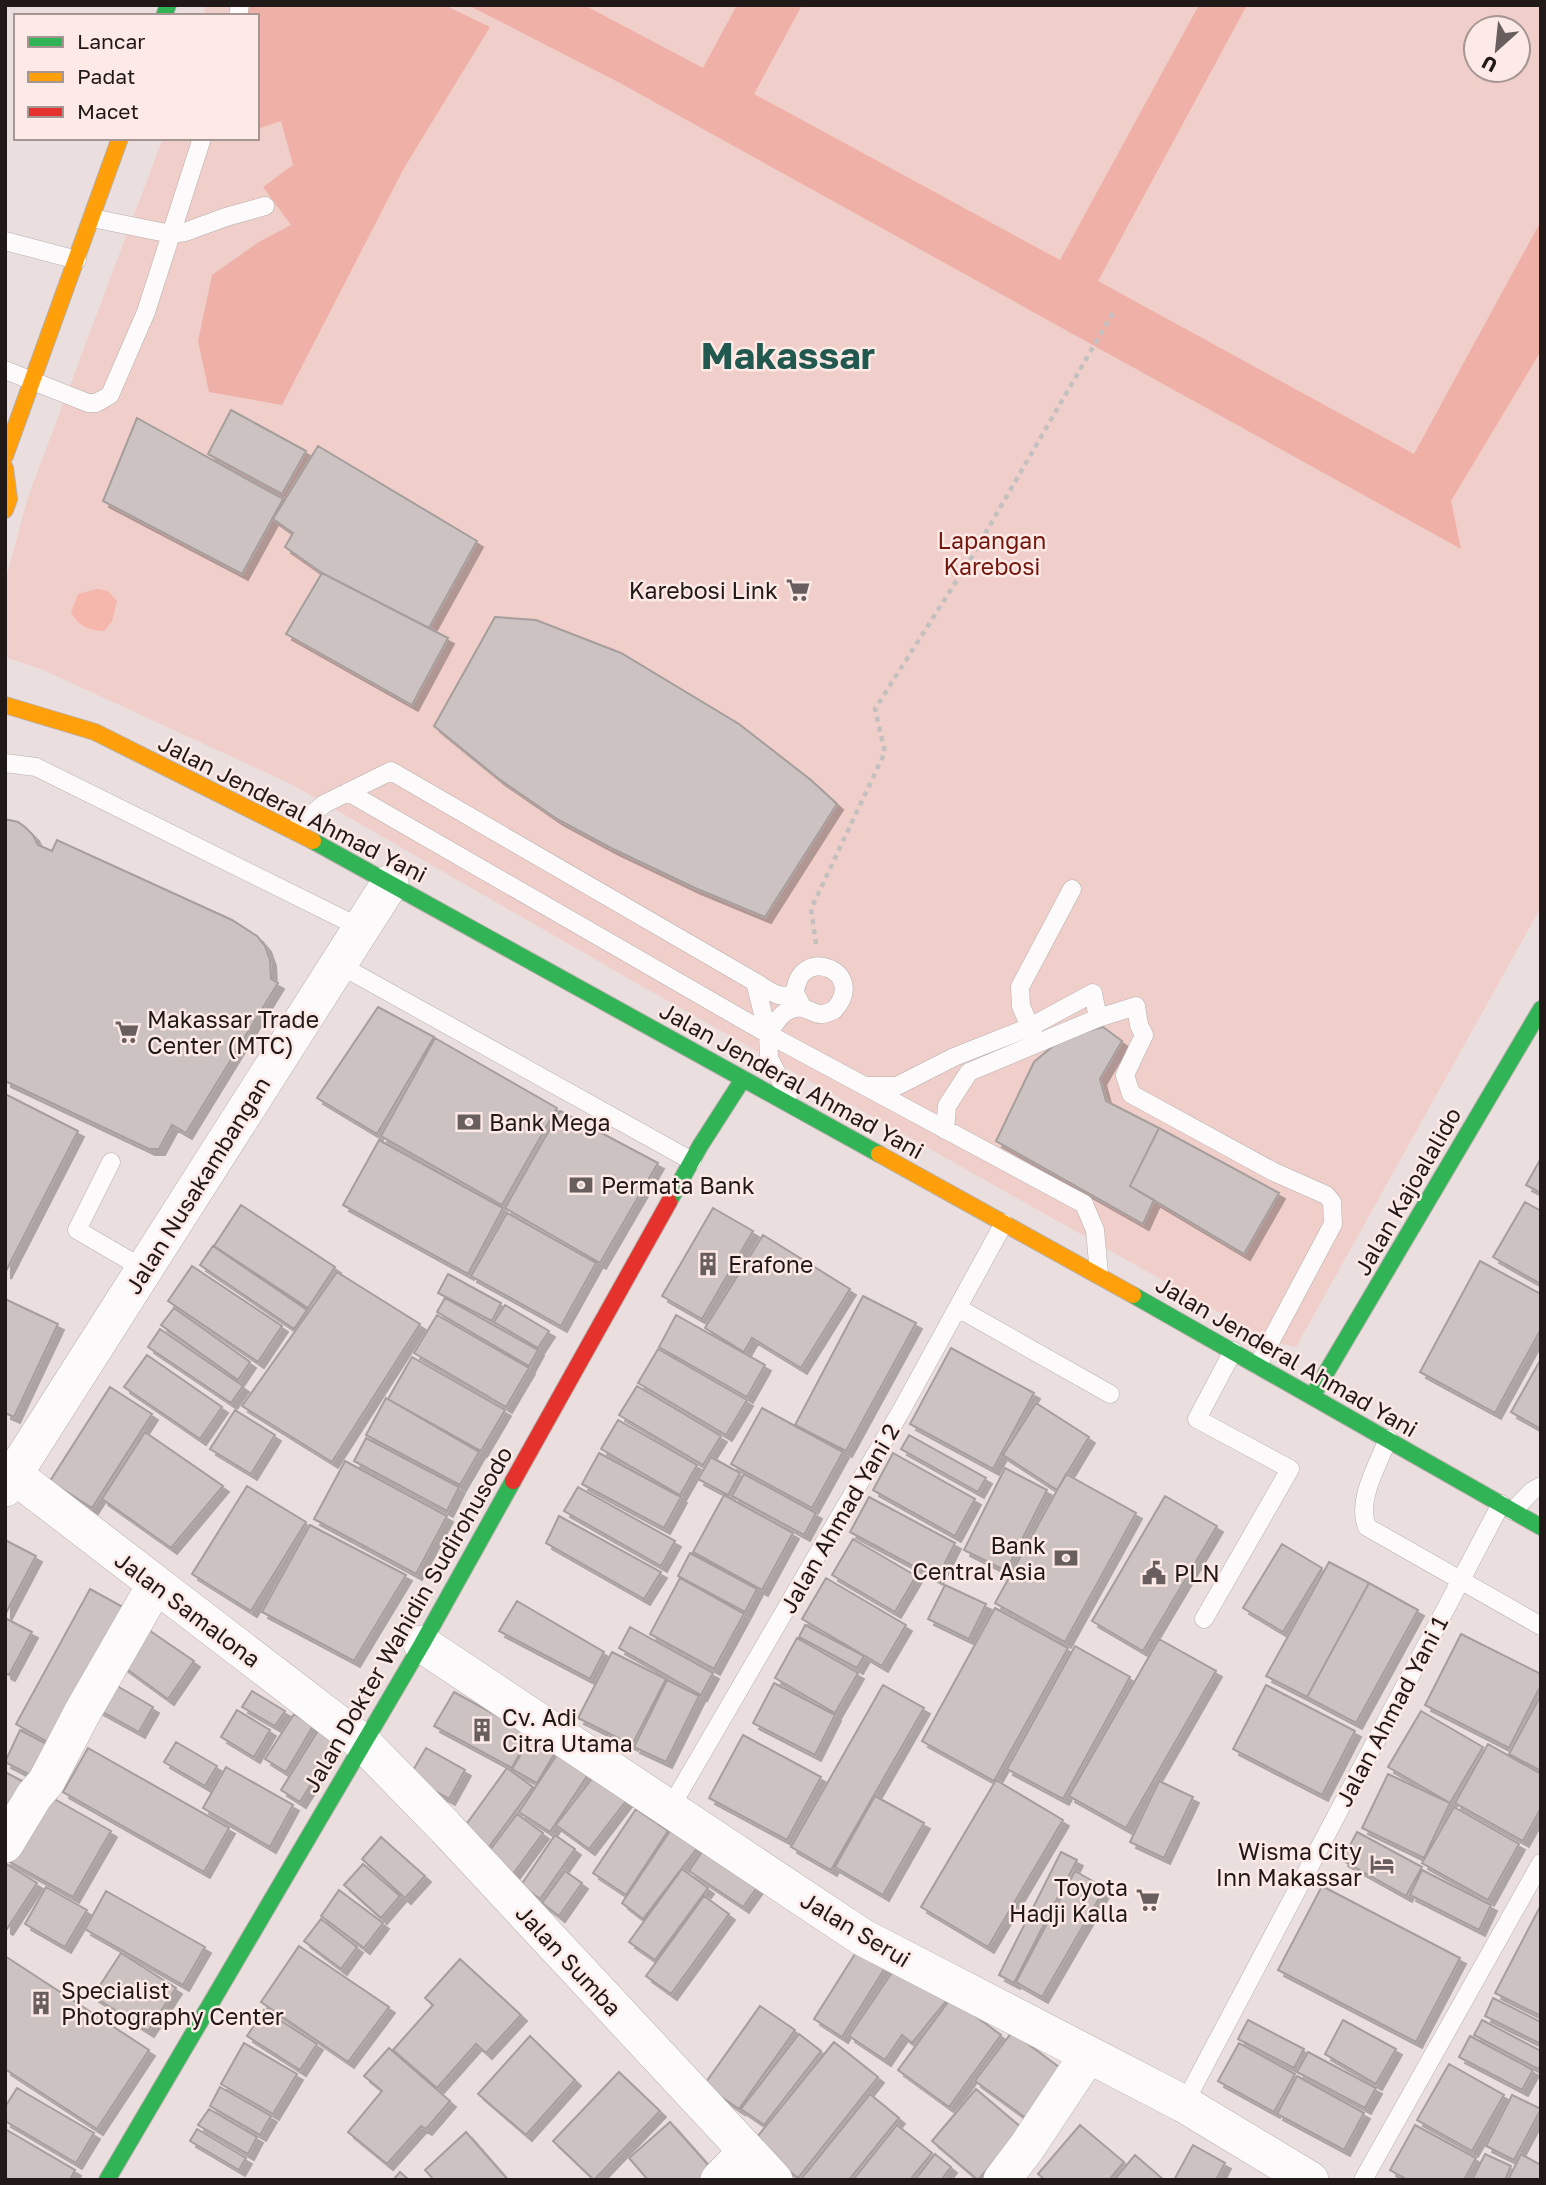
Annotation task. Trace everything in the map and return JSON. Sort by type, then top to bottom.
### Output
[{"type":"main road","points":[[5,456],[119,140]]},
{"type":"main road","points":[[5,468],[9,499],[5,510]]},
{"type":"main road","name":"Jalan Jenderal Ahmad Yani","points":[[5,705],[94,732],[293,831],[1099,1275],[1541,1527]]},
{"type":"main road","name":"Jalan Kajoalalido","points":[[1313,1395],[1541,1009]]},
{"type":"main road","name":"Jalan Dokter Wahidin Sudirohusodo","points":[[107,2180],[422,1644],[692,1161],[743,1079]]},
{"type":"street","name":"Jalan Nusakambangan","points":[[9,1481],[390,883]]},
{"type":"street","name":"Jalan Samalona","points":[[9,1481],[156,1584],[363,1742]]},
{"type":"street","points":[[5,1844],[34,1796],[46,1782],[156,1584]]},
{"type":"street","name":"Jalan Serui","points":[[422,1644],[862,1937],[1184,2104],[1310,2180]]},
{"type":"street","name":"Jalan Sumba","points":[[363,1742],[456,1838],[774,2180]]},
{"type":"street","points":[[1002,2180],[1027,2147],[1087,2055]]},
{"type":"street","points":[[719,2180],[747,2151]]},
{"type":"lane","points":[[5,370],[88,403],[96,403],[110,395],[146,312],[201,140]]},
{"type":"lane","points":[[92,218],[172,234],[265,206]]},
{"type":"lane","points":[[5,241],[77,261]]},
{"type":"lane","points":[[5,763],[36,767],[361,928]]},
{"type":"lane","points":[[293,831],[324,804],[391,771],[780,997],[799,1001],[810,1013],[826,1014],[834,1010],[843,997],[844,989],[839,975],[819,966],[812,967],[799,977],[799,1001],[791,1010],[780,1015],[768,1034]]},
{"type":"lane","points":[[348,792],[768,1034],[1084,1203],[1095,1230],[1099,1275]]},
{"type":"lane","points":[[1033,1035],[1021,1006],[1020,987],[1072,889]]},
{"type":"lane","points":[[338,964],[692,1161]]},
{"type":"lane","points":[[755,982],[768,1034],[769,1058],[794,1108]]},
{"type":"lane","points":[[945,1130],[947,1106],[969,1072],[1033,1035],[1093,993],[1098,1018]]},
{"type":"lane","points":[[864,1086],[897,1086],[954,1057],[1136,1006],[1139,1025],[1144,1035],[1125,1075],[1131,1094],[1274,1172],[1326,1195],[1332,1202],[1334,1224],[1258,1366]]},
{"type":"lane","points":[[111,1162],[77,1230],[144,1269]]},
{"type":"lane","name":"Jalan Ahmad Yani 2","points":[[668,1810],[888,1434],[1004,1223]]},
{"type":"lane","points":[[958,1308],[1110,1394]]},
{"type":"lane","points":[[1204,1619],[1290,1469],[1197,1419],[1233,1351]]},
{"type":"lane","points":[[1388,1439],[1364,1500],[1362,1515],[1367,1527],[1541,1626]]},
{"type":"lane","name":"Jalan Ahmad Yani 1","points":[[1184,2104],[1460,1580],[1507,1507],[1541,1486]]},
{"type":"lane","points":[[1363,2180],[1541,1863]]},
{"type":"path","points":[[819,966],[811,909],[886,752],[875,709],[971,558],[1115,309]]},
{"type":"green space","name":"Lapangan Karebosi","points":[[206,5],[1541,5],[1541,907],[1296,1347],[1270,1341],[631,980],[291,784],[41,669],[5,657],[5,582],[28,497],[162,140],[259,140],[259,14],[204,14]]},
{"type":"shaded area","points":[[242,5],[444,5],[490,27],[404,168],[282,405],[209,392],[198,341],[212,275],[259,242],[291,225],[263,187],[293,165],[281,121],[259,128],[259,14],[245,14]]},
{"type":"shaded area","points":[[468,5],[584,5],[703,68],[737,5],[802,5],[754,94],[1060,260],[1199,5],[1247,5],[1098,281],[1414,454],[1541,221],[1541,351],[1451,501],[1461,549],[620,83]]},
{"type":"shaded area","points":[[97,589],[108,591],[117,601],[112,621],[104,631],[84,626],[71,612],[78,594]]},
{"type":"building","points":[[231,410],[306,451],[282,494],[208,454]]},
{"type":"building","points":[[137,418],[283,499],[242,574],[103,501]]},
{"type":"building","points":[[318,446],[477,541],[429,628],[322,573],[285,547],[293,533],[273,519]]},
{"type":"building","points":[[322,573],[448,638],[412,705],[286,634]]},
{"type":"building","points":[[495,617],[536,620],[621,653],[739,724],[811,780],[837,804],[765,917],[695,888],[557,819],[499,779],[434,726]]},
{"type":"building","name":"Makassar Trade Center (MTC)","points":[[5,819],[25,827],[38,845],[52,851],[57,840],[232,920],[257,936],[265,946],[270,960],[271,979],[278,983],[186,1133],[172,1125],[159,1149],[149,1149],[5,1081]]},
{"type":"building","points":[[378,1007],[434,1037],[377,1134],[317,1098]]},
{"type":"building","points":[[1103,1027],[1122,1041],[1100,1079],[1106,1101],[1159,1128],[1130,1186],[1154,1200],[1143,1224],[996,1141],[1034,1062],[1064,1037]]},
{"type":"building","name":"Bank Mega","points":[[435,1038],[557,1108],[502,1205],[381,1136]]},
{"type":"building","points":[[5,1094],[78,1131],[5,1273]]},
{"type":"building","name":"Permata Bank","points":[[560,1111],[658,1163],[600,1263],[505,1208]]},
{"type":"building","points":[[1159,1128],[1279,1193],[1244,1254],[1130,1186]]},
{"type":"building","points":[[379,1140],[503,1208],[468,1274],[343,1205]]},
{"type":"building","points":[[1541,1158],[1541,1193],[1526,1185]]},
{"type":"building","points":[[1525,1202],[1541,1211],[1541,1284],[1493,1257]]},
{"type":"building","points":[[241,1205],[335,1267],[308,1308],[214,1246]]},
{"type":"building","name":"Erafone","points":[[713,1208],[753,1231],[702,1319],[662,1296]]},
{"type":"building","points":[[507,1213],[596,1263],[561,1326],[471,1276]]},
{"type":"building","points":[[763,1235],[850,1289],[801,1368],[752,1338],[744,1352],[705,1328]]},
{"type":"building","points":[[213,1246],[307,1310],[294,1329],[200,1265]]},
{"type":"building","points":[[1480,1261],[1541,1294],[1541,1329],[1495,1413],[1420,1372]]},
{"type":"building","points":[[192,1266],[282,1326],[258,1362],[168,1301]]},
{"type":"building","points":[[337,1272],[420,1324],[332,1462],[242,1406]]},
{"type":"building","points":[[448,1274],[501,1303],[492,1321],[438,1293]]},
{"type":"building","points":[[863,1296],[916,1323],[846,1451],[795,1425]]},
{"type":"building","points":[[445,1298],[538,1350],[529,1366],[437,1312]]},
{"type":"building","points":[[5,1299],[58,1324],[14,1417],[5,1413]]},
{"type":"building","points":[[505,1305],[549,1331],[538,1348],[494,1322]]},
{"type":"building","points":[[174,1308],[250,1362],[238,1380],[161,1325]]},
{"type":"building","points":[[437,1315],[529,1368],[506,1407],[414,1353]]},
{"type":"building","points":[[676,1315],[765,1365],[747,1397],[659,1347]]},
{"type":"building","points":[[160,1329],[243,1386],[231,1403],[148,1347]]},
{"type":"building","points":[[951,1348],[1034,1393],[993,1469],[910,1424]]},
{"type":"building","points":[[658,1349],[747,1400],[726,1435],[638,1383]]},
{"type":"building","points":[[147,1355],[222,1407],[200,1439],[124,1387]]},
{"type":"building","points":[[412,1357],[505,1410],[481,1451],[388,1399]]},
{"type":"building","points":[[1541,1359],[1541,1429],[1511,1412]]},
{"type":"building","points":[[637,1386],[721,1436],[703,1465],[619,1415]]},
{"type":"building","points":[[110,1387],[152,1414],[92,1508],[50,1481]]},
{"type":"building","points":[[386,1398],[479,1452],[460,1485],[366,1435]]},
{"type":"building","points":[[1036,1403],[1089,1437],[1057,1490],[1003,1455]]},
{"type":"building","points":[[762,1408],[843,1452],[812,1508],[731,1464]]},
{"type":"building","points":[[235,1410],[275,1435],[251,1474],[210,1449]]},
{"type":"building","points":[[618,1420],[697,1465],[680,1495],[601,1449]]},
{"type":"building","points":[[145,1432],[223,1486],[171,1548],[102,1499]]},
{"type":"building","points":[[909,1435],[986,1478],[978,1492],[901,1449]]},
{"type":"building","points":[[366,1438],[459,1487],[447,1511],[354,1461]]},
{"type":"building","points":[[599,1453],[681,1497],[664,1528],[582,1484]]},
{"type":"building","points":[[893,1453],[975,1499],[955,1536],[873,1490]]},
{"type":"building","points":[[711,1457],[740,1473],[728,1495],[698,1479]]},
{"type":"building","points":[[345,1461],[447,1516],[416,1574],[314,1519]]},
{"type":"building","points":[[1005,1468],[1047,1490],[1006,1571],[964,1550]]},
{"type":"building","points":[[744,1474],[816,1513],[804,1535],[732,1496]]},
{"type":"building","name":"Bank Central Asia","points":[[1066,1474],[1136,1513],[1065,1642],[995,1603]]},
{"type":"building","points":[[247,1486],[306,1522],[251,1611],[192,1574]]},
{"type":"building","points":[[578,1487],[675,1541],[661,1566],[564,1511]]},
{"type":"building","points":[[724,1495],[793,1533],[762,1590],[693,1552]]},
{"type":"building","name":"PLN","points":[[1165,1496],[1217,1526],[1143,1651],[1092,1621]]},
{"type":"building","points":[[869,1497],[955,1543],[937,1579],[850,1532]]},
{"type":"building","points":[[559,1516],[661,1572],[644,1599],[546,1543]]},
{"type":"building","points":[[310,1525],[406,1575],[354,1661],[262,1612]]},
{"type":"building","points":[[853,1539],[916,1576],[895,1612],[832,1575]]},
{"type":"building","points":[[5,1540],[36,1556],[6,1613],[5,1613]]},
{"type":"building","points":[[1282,1544],[1322,1568],[1283,1632],[1243,1608]]},
{"type":"building","points":[[690,1553],[757,1589],[745,1612],[678,1576]]},
{"type":"building","points":[[1329,1562],[1369,1583],[1307,1697],[1266,1676]]},
{"type":"building","points":[[680,1578],[744,1614],[714,1669],[650,1634]]},
{"type":"building","points":[[826,1578],[906,1625],[882,1666],[802,1619]]},
{"type":"building","points":[[1369,1583],[1418,1610],[1356,1723],[1307,1697]]},
{"type":"building","points":[[945,1585],[986,1604],[969,1639],[928,1619]]},
{"type":"building","points":[[90,1589],[130,1611],[55,1746],[16,1724]]},
{"type":"building","points":[[517,1601],[604,1652],[590,1679],[499,1631]]},
{"type":"building","points":[[995,1608],[1068,1648],[994,1781],[922,1741]]},
{"type":"building","points":[[5,1618],[32,1632],[9,1675],[5,1673]]},
{"type":"building","points":[[805,1625],[864,1656],[857,1668],[799,1637]]},
{"type":"building","points":[[143,1626],[194,1661],[168,1699],[117,1662]]},
{"type":"building","points":[[630,1627],[713,1673],[701,1695],[619,1648]]},
{"type":"building","points":[[1461,1634],[1541,1674],[1541,1685],[1509,1748],[1425,1705]]},
{"type":"building","points":[[797,1638],[858,1673],[835,1713],[775,1678]]},
{"type":"building","points":[[1159,1639],[1216,1671],[1126,1828],[1069,1796]]},
{"type":"building","points":[[1075,1646],[1130,1677],[1063,1799],[1007,1769]]},
{"type":"building","points":[[612,1652],[666,1679],[632,1745],[578,1718]]},
{"type":"building","points":[[107,1680],[153,1707],[139,1732],[92,1706]]},
{"type":"building","points":[[667,1680],[699,1696],[666,1762],[634,1747]]},
{"type":"building","points":[[774,1683],[835,1715],[815,1755],[753,1723]]},
{"type":"building","points":[[883,1685],[924,1708],[831,1870],[791,1847]]},
{"type":"building","points":[[1266,1685],[1355,1731],[1322,1795],[1233,1749]]},
{"type":"building","points":[[252,1691],[285,1711],[275,1726],[242,1707]]},
{"type":"building","name":"Cv. Adi Citra Utama","points":[[454,1692],[530,1734],[512,1768],[434,1726]]},
{"type":"building","points":[[1541,1695],[1541,1771],[1509,1754]]},
{"type":"building","points":[[237,1710],[270,1730],[254,1757],[221,1737]]},
{"type":"building","points":[[1421,1711],[1483,1747],[1450,1803],[1388,1767]]},
{"type":"building","points":[[294,1714],[313,1726],[286,1772],[265,1759]]},
{"type":"building","points":[[319,1729],[338,1741],[300,1802],[281,1790]]},
{"type":"building","points":[[20,1730],[58,1750],[42,1781],[5,1762]]},
{"type":"building","points":[[743,1735],[821,1777],[787,1840],[709,1798]]},
{"type":"building","points":[[532,1736],[556,1751],[537,1783],[512,1769]]},
{"type":"building","points":[[176,1742],[217,1766],[205,1786],[164,1762]]},
{"type":"building","points":[[1488,1744],[1541,1774],[1541,1808],[1523,1841],[1455,1803]]},
{"type":"building","points":[[88,1748],[229,1828],[204,1872],[63,1792]]},
{"type":"building","points":[[426,1748],[465,1770],[449,1799],[409,1777]]},
{"type":"building","points":[[558,1753],[589,1773],[550,1832],[519,1812]]},
{"type":"building","points":[[226,1767],[293,1805],[270,1847],[203,1808]]},
{"type":"building","points":[[507,1768],[533,1787],[486,1851],[460,1833]]},
{"type":"building","points":[[5,1772],[28,1784],[5,1829]]},
{"type":"building","points":[[597,1772],[629,1797],[589,1849],[556,1825]]},
{"type":"building","points":[[1388,1774],[1450,1803],[1424,1858],[1362,1828]]},
{"type":"building","points":[[996,1780],[1063,1820],[988,1947],[921,1907]]},
{"type":"building","points":[[1159,1781],[1193,1797],[1164,1858],[1130,1842]]},
{"type":"building","points":[[42,1792],[111,1831],[73,1897],[5,1859]]},
{"type":"building","points":[[875,1796],[924,1823],[883,1895],[835,1867]]},
{"type":"building","points":[[1454,1807],[1519,1844],[1488,1900],[1422,1863]]},
{"type":"building","points":[[636,1809],[668,1831],[626,1895],[593,1873]]},
{"type":"building","points":[[517,1814],[543,1833],[510,1878],[484,1858]]},
{"type":"building","points":[[674,1825],[701,1843],[643,1919],[622,1903]]},
{"type":"building","name":"Wisma City Inn Makassar","points":[[1357,1832],[1422,1867],[1406,1896],[1342,1860]]},
{"type":"building","points":[[555,1835],[575,1849],[540,1899],[521,1885]]},
{"type":"building","points":[[381,1837],[425,1876],[405,1898],[362,1859]]},
{"type":"building","points":[[705,1847],[760,1883],[743,1907],[689,1871]]},
{"type":"building","points":[[1061,1852],[1077,1860],[1014,1983],[999,1975]]},
{"type":"building","points":[[5,1863],[37,1883],[7,1929],[5,1928]]},
{"type":"building","points":[[363,1864],[400,1896],[381,1918],[344,1885]]},
{"type":"building","points":[[682,1869],[708,1888],[655,1960],[629,1942]]},
{"type":"building","points":[[1422,1870],[1491,1905],[1479,1930],[1410,1895]]},
{"type":"building","points":[[565,1871],[582,1883],[559,1916],[542,1903]]},
{"type":"building","points":[[1075,1871],[1105,1888],[1042,1997],[1016,1982]]},
{"type":"building","points":[[1322,1886],[1460,1958],[1416,2042],[1278,1970]]},
{"type":"building","points":[[46,1887],[87,1910],[65,1947],[25,1924]]},
{"type":"building","points":[[339,1890],[383,1923],[364,1948],[321,1916]]},
{"type":"building","points":[[106,1891],[205,1947],[183,1985],[85,1929]]},
{"type":"building","points":[[704,1896],[729,1914],[671,1994],[646,1976]]},
{"type":"building","points":[[1541,1905],[1541,2016],[1495,1993]]},
{"type":"building","points":[[321,1919],[357,1947],[341,1969],[304,1941]]},
{"type":"building","points":[[299,1946],[389,2007],[348,2062],[261,2002]]},
{"type":"building","points":[[860,1946],[888,1963],[842,2037],[814,2019]]},
{"type":"building","points":[[121,1953],[176,1988],[148,2031],[93,1996]]},
{"type":"building","name":"Specialist Photography Center","points":[[5,1956],[149,2050],[97,2129],[5,2069]]},
{"type":"building","points":[[460,1959],[521,2015],[486,2053],[476,2044],[437,2088],[393,2050],[433,2005],[425,1998]]},
{"type":"building","points":[[895,1968],[947,2000],[912,2043],[902,2035],[885,2060],[849,2036]]},
{"type":"building","points":[[951,1998],[1001,2035],[949,2107],[898,2070]]},
{"type":"building","points":[[1493,1998],[1541,2022],[1541,2044],[1485,2016]]},
{"type":"building","points":[[760,2006],[795,2030],[739,2109],[704,2085]]},
{"type":"building","points":[[264,2010],[317,2044],[300,2070],[247,2036]]},
{"type":"building","points":[[1248,2020],[1304,2049],[1294,2068],[1238,2039]]},
{"type":"building","points":[[1343,2020],[1396,2049],[1376,2084],[1325,2054]]},
{"type":"building","points":[[1482,2020],[1541,2051],[1541,2065],[1538,2069],[1474,2035]]},
{"type":"building","points":[[1012,2032],[1067,2073],[1030,2121],[975,2081]]},
{"type":"building","points":[[799,2034],[821,2051],[764,2125],[741,2109]]},
{"type":"building","points":[[530,2036],[575,2080],[526,2135],[478,2094]]},
{"type":"building","points":[[1470,2036],[1533,2070],[1522,2090],[1459,2057]]},
{"type":"building","points":[[834,2042],[878,2077],[798,2178],[753,2142]]},
{"type":"building","points":[[244,2043],[297,2074],[273,2114],[221,2084]]},
{"type":"building","points":[[1239,2043],[1295,2074],[1274,2112],[1218,2081]]},
{"type":"building","points":[[389,2048],[450,2101],[426,2129],[421,2126],[387,2164],[348,2132],[382,2091],[364,2076]]},
{"type":"building","points":[[1308,2052],[1376,2088],[1365,2108],[1297,2072]]},
{"type":"building","points":[[1449,2064],[1504,2095],[1472,2151],[1417,2120]]},
{"type":"building","points":[[619,2072],[660,2111],[594,2180],[553,2141]]},
{"type":"building","points":[[1297,2076],[1364,2113],[1344,2150],[1277,2114]]},
{"type":"building","points":[[220,2087],[271,2116],[260,2135],[210,2106]]},
{"type":"building","points":[[17,2088],[94,2133],[76,2163],[5,2121],[5,2107]]},
{"type":"building","points":[[976,2089],[1022,2128],[978,2180],[932,2141]]},
{"type":"building","points":[[870,2094],[899,2118],[849,2180],[801,2179]]},
{"type":"building","points":[[1512,2095],[1541,2109],[1514,2160],[1486,2146]]},
{"type":"building","points":[[209,2109],[257,2137],[248,2154],[198,2125]]},
{"type":"building","points":[[670,2122],[718,2176],[714,2180],[648,2180],[629,2158]]},
{"type":"building","points":[[897,2125],[932,2153],[910,2180],[853,2180]]},
{"type":"building","points":[[1080,2125],[1124,2162],[1109,2180],[1045,2180],[1038,2174]]},
{"type":"building","points":[[1415,2125],[1476,2158],[1464,2180],[1408,2180],[1390,2170]]},
{"type":"building","points":[[5,2129],[75,2170],[70,2180],[9,2180],[5,2177]]},
{"type":"building","points":[[197,2129],[246,2158],[239,2170],[190,2141]]},
{"type":"building","points":[[466,2132],[508,2180],[434,2180],[425,2170]]},
{"type":"building","points":[[1193,2145],[1225,2163],[1216,2180],[1174,2180]]},
{"type":"building","points":[[935,2154],[951,2167],[941,2180],[915,2180]]},
{"type":"building","points":[[1485,2154],[1511,2166],[1505,2180],[1472,2180]]},
{"type":"building","points":[[1521,2154],[1541,2165],[1541,2180],[1508,2180]]},
{"type":"building","points":[[1135,2155],[1164,2180],[1114,2180]]},
{"type":"building","points":[[400,2172],[409,2180],[393,2180]]},
{"type":"traffic: fast","points":[[165,14],[168,5]]},
{"type":"traffic: fast","points":[[313,841],[879,1154]]},
{"type":"traffic: fast","points":[[1313,1395],[1541,1009]]},
{"type":"traffic: fast","points":[[669,1202],[700,1146],[743,1079]]},
{"type":"traffic: fast","points":[[1133,1295],[1541,1527]]},
{"type":"traffic: fast","points":[[107,2180],[422,1644],[513,1481]]},
{"type":"traffic: slow","points":[[5,456],[119,140]]},
{"type":"traffic: slow","points":[[5,468],[9,499],[5,510]]},
{"type":"traffic: slow","points":[[5,705],[95,732],[313,841]]},
{"type":"traffic: slow","points":[[879,1154],[1133,1295]]},
{"type":"traffic: jam","points":[[513,1481],[669,1202]]},
{"type":"place","name":"Karebosi Link","points":[[798,590]]},
{"type":"place","name":"Makassar Trade Center (MTC)","points":[[127,1032]]},
{"type":"place","name":"Bank Mega","points":[[469,1122]]},
{"type":"place","name":"Permata Bank","points":[[581,1185]]},
{"type":"place","name":"Erafone","points":[[708,1264]]},
{"type":"place","name":"Bank Central Asia","points":[[1066,1558]]},
{"type":"place","name":"PLN","points":[[1154,1573]]},
{"type":"place","name":"Cv. Adi Citra Utama","points":[[482,1730]]},
{"type":"place","name":"Wisma City Inn Makassar","points":[[1382,1864]]},
{"type":"place","name":"Toyota Hadji Kalla","points":[[1148,1900]]},
{"type":"place","name":"Specialist Photography Center","points":[[41,2003]]},
{"type":"district","name":"Makassar","points":[[788,355]]}]
